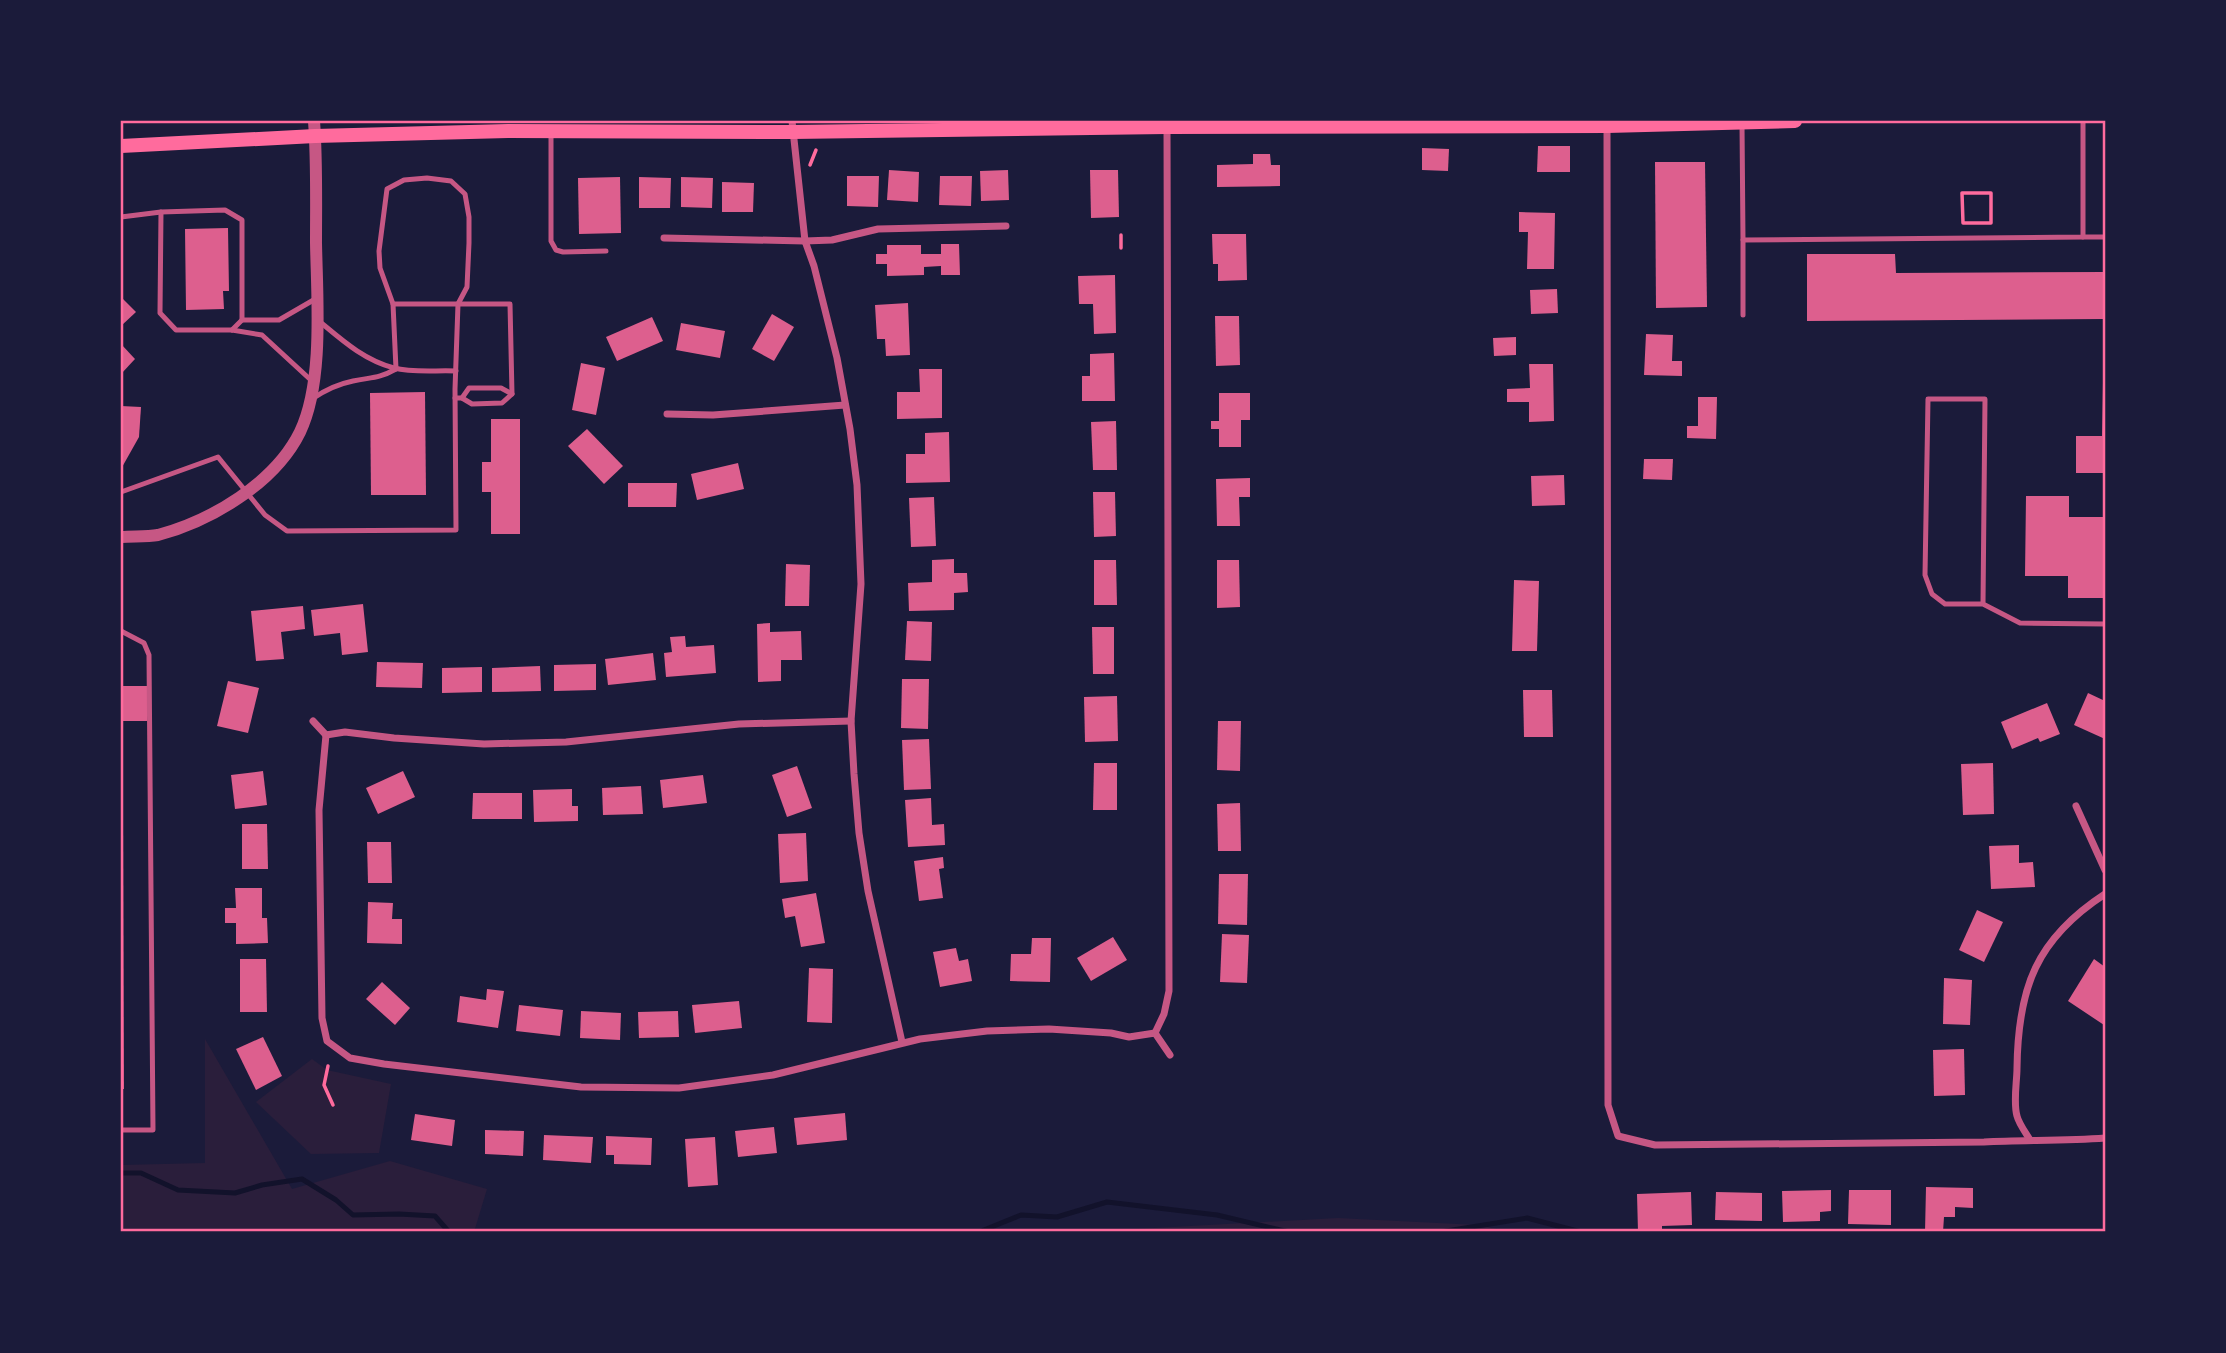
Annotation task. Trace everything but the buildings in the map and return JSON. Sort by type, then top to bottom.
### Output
[{"type":"main road","points":[[121,146],[314,128],[551,131],[792,126],[1795,121]]},
{"type":"street","points":[[1606,123],[1608,1105],[1618,1136],[1655,1145],[2055,1141],[2105,1138]]},
{"type":"street","points":[[1155,1033],[1164,1014],[1169,991],[1167,124]]},
{"type":"street","points":[[792,126],[805,241],[830,332],[857,485],[861,584],[851,720],[859,833],[868,891],[902,1042]]},
{"type":"street","points":[[121,537],[156,535],[229,505],[247,493],[278,464],[300,432],[311,400],[317,319],[314,128]]},
{"type":"street","points":[[664,238],[805,241],[832,240],[878,229],[1006,226]]},
{"type":"street","points":[[667,414],[713,415],[845,405]]},
{"type":"street","points":[[313,720],[326,736],[319,810],[322,1018],[327,1041],[350,1058],[581,1087],[665,1088],[773,1076],[902,1042],[987,1031],[1049,1028],[1129,1037],[1155,1033]]},
{"type":"street","points":[[326,736],[345,732],[484,744],[566,742],[738,724],[851,720]]},
{"type":"street","points":[[2076,806],[2105,870]]},
{"type":"street","points":[[2030,1140],[2017,1116],[2017,1036],[2020,1011],[2029,980],[2043,952],[2057,933],[2105,894]]},
{"type":"street","points":[[1155,1033],[1170,1055]]},
{"type":"lane","points":[[2083,121],[2083,237]]},
{"type":"lane","points":[[1742,122],[1743,315]]},
{"type":"lane","points":[[551,131],[551,242],[556,250],[562,252],[607,251]]},
{"type":"lane","points":[[121,492],[218,457],[265,515],[287,531],[456,530],[458,304],[467,286],[469,216],[465,194],[451,181],[427,178],[404,180],[387,189],[379,251],[380,268],[393,304],[396,369]]},
{"type":"lane","points":[[121,217],[161,212],[225,210],[242,220],[242,320]]},
{"type":"lane","points":[[161,212],[160,313],[176,330],[232,330],[262,335],[313,382]]},
{"type":"lane","points":[[1743,240],[2105,237]]},
{"type":"lane","points":[[232,330],[242,320],[279,320],[317,298]]},
{"type":"lane","points":[[393,304],[510,304],[512,394],[502,404],[472,404],[459,398]]},
{"type":"lane","points":[[317,319],[365,358],[396,369],[456,371]]},
{"type":"lane","points":[[311,400],[327,389],[356,380],[381,378],[396,369]]},
{"type":"lane","points":[[459,398],[469,388],[501,388],[512,394]]},
{"type":"lane","points":[[1983,604],[1984,400],[1928,400],[1925,575],[1932,594],[1945,604],[1983,604],[2020,623],[2105,624]]},
{"type":"lane","points":[[121,631],[144,643],[149,655],[153,1130],[121,1130]]},
{"type":"path","points":[[1962,193],[1991,193],[1991,223],[1963,223],[1962,193]]},
{"type":"path","points":[[1121,234],[1121,248]]},
{"type":"path","points":[[328,1066],[324,1085],[333,1105]]},
{"type":"shaded area","points":[[205,1039],[292,1189],[390,1161],[487,1189],[474,1232],[121,1232],[121,1165],[205,1163]]},
{"type":"shaded area","points":[[312,1059],[327,1070],[391,1084],[379,1153],[311,1154],[256,1102]]},
{"type":"shaded area","points":[[1338,1218],[1478,1225],[1510,1232],[1081,1232]]},
{"type":"waterway","points":[[121,1173],[141,1173],[178,1190],[235,1193],[262,1185],[302,1179],[336,1200],[353,1215],[435,1216],[449,1232]]},
{"type":"waterway","points":[[979,1232],[1021,1215],[1057,1217],[1107,1202],[1217,1215],[1289,1232]]},
{"type":"waterway","points":[[1440,1232],[1527,1218],[1581,1232]]}]
